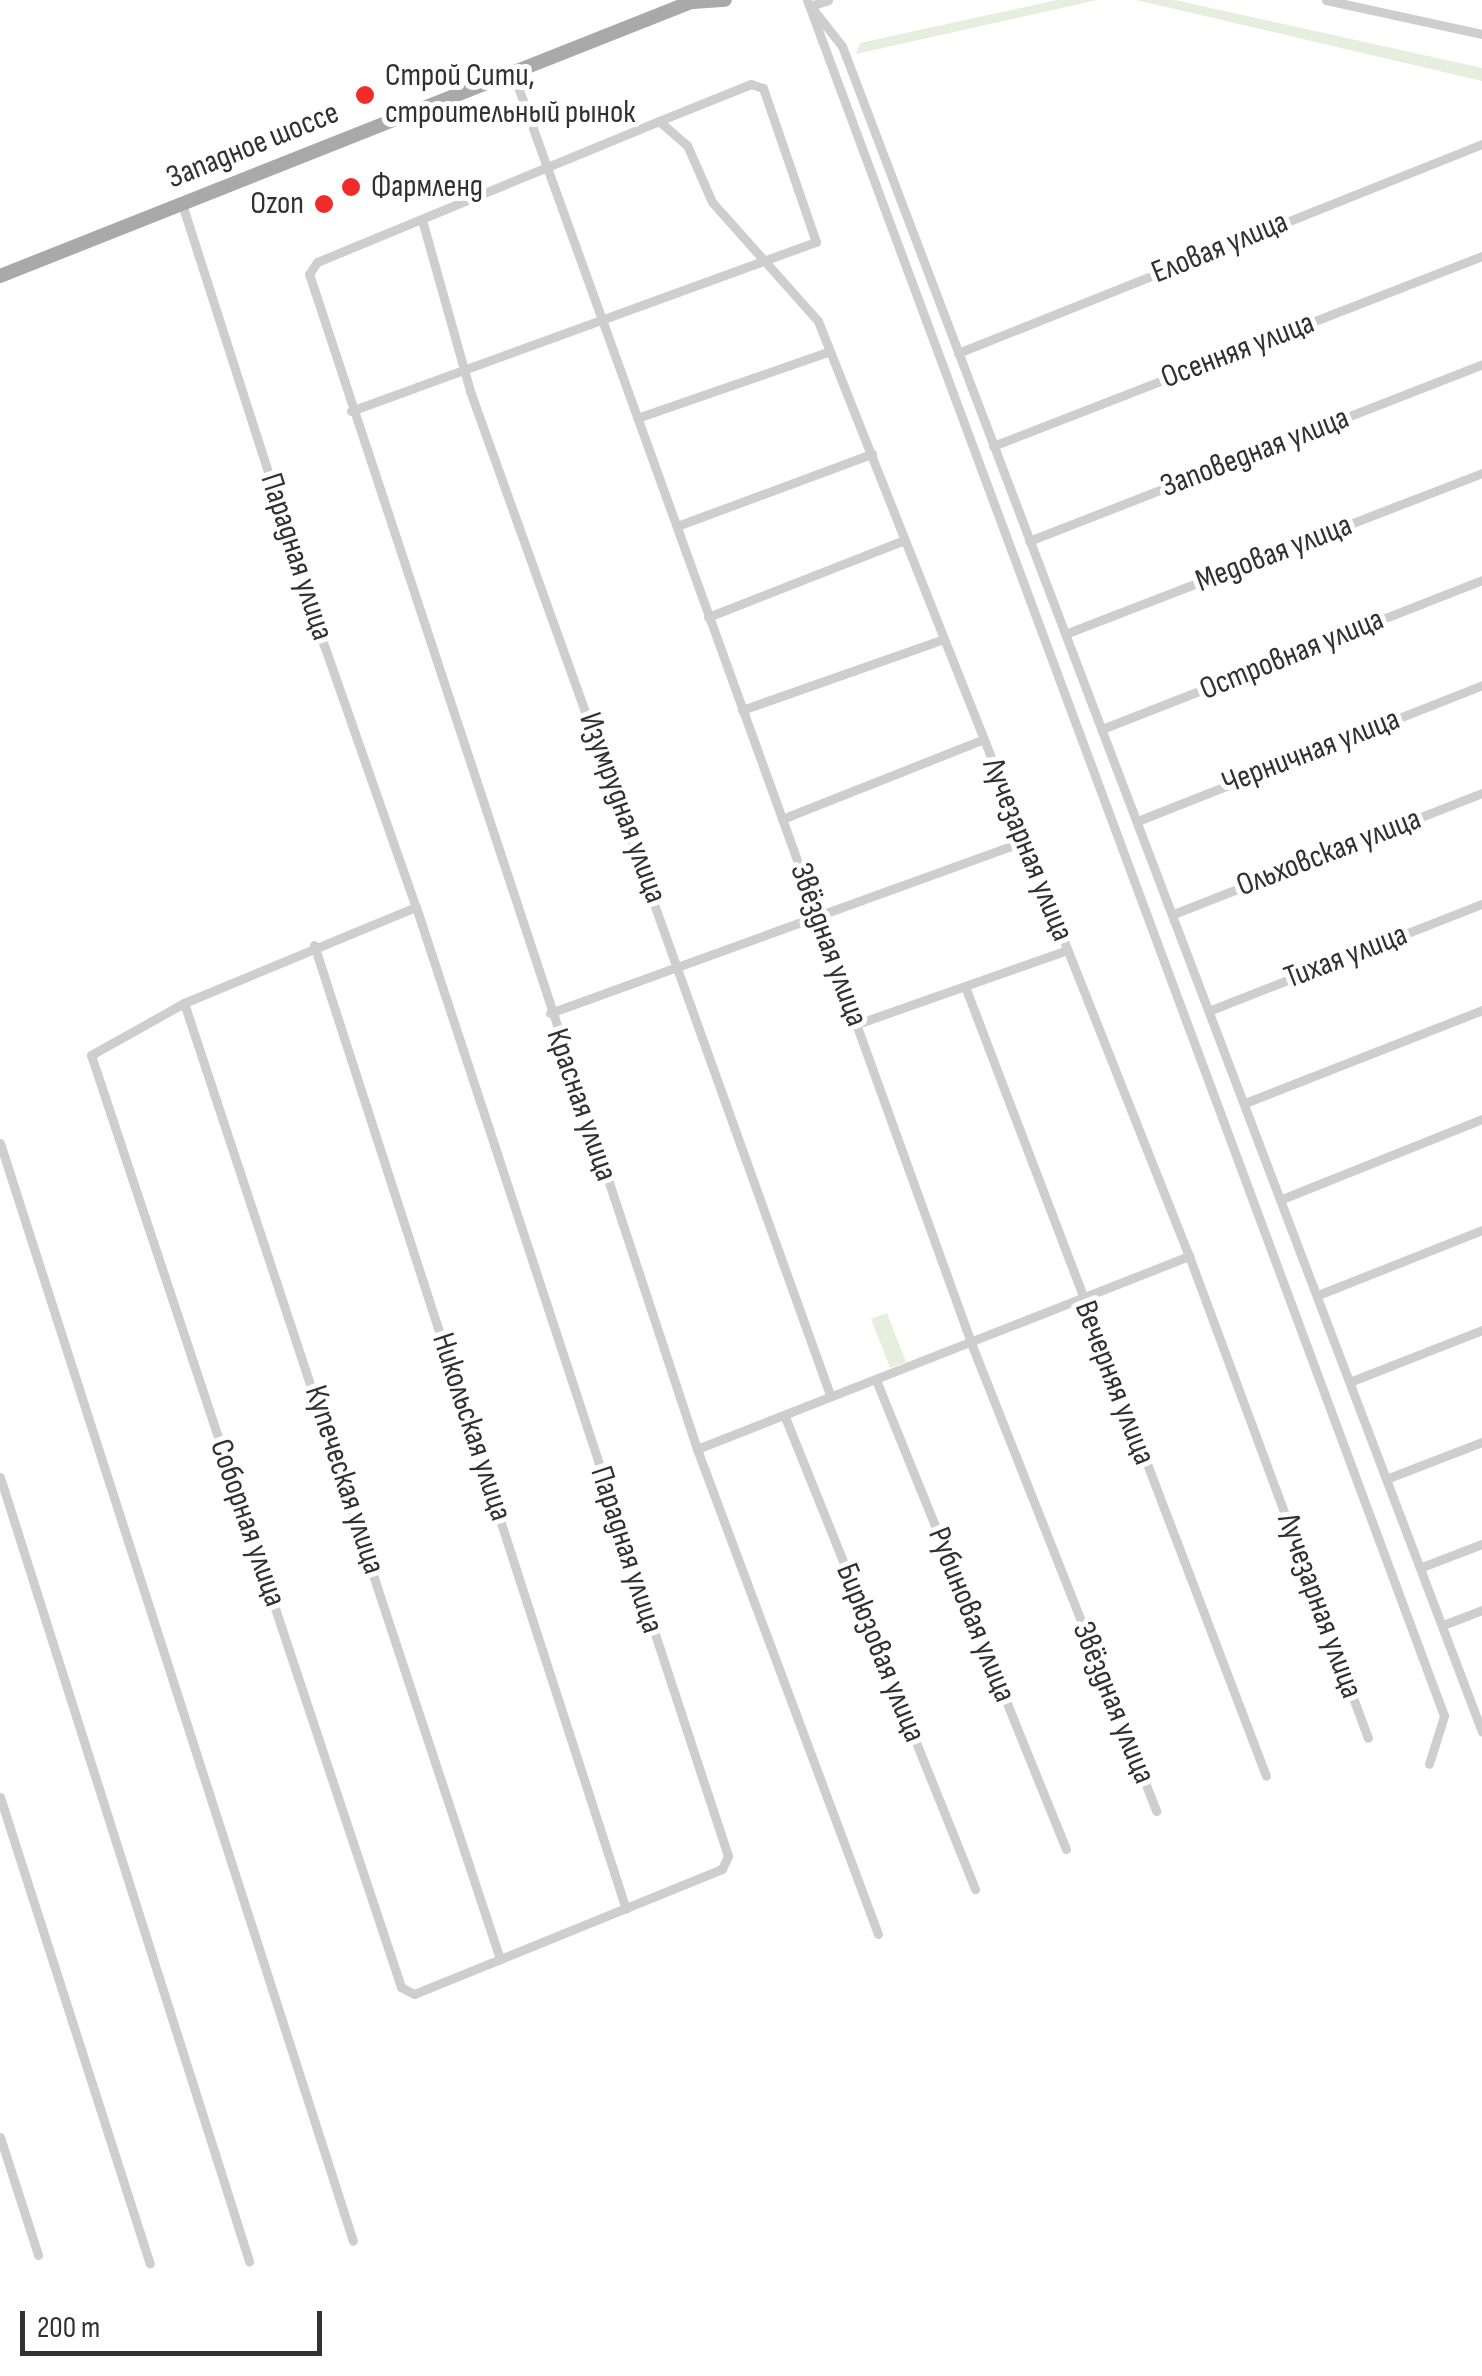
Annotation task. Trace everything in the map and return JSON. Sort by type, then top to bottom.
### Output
[{"type":"main road","name":"Западное шоссе","points":[[0,276],[694,1],[725,0]]},
{"type":"street","points":[[808,3],[828,0]]},
{"type":"street","points":[[1326,0],[1482,34]]},
{"type":"street","points":[[808,3],[842,46],[1029,541],[1176,913],[1386,1479],[1478,1710],[1482,1732]]},
{"type":"street","points":[[808,3],[1444,1716],[1429,1764]]},
{"type":"street","name":"Звёздная улица","points":[[513,73],[973,1348],[1156,1811]]},
{"type":"street","points":[[352,411],[770,260],[817,238],[763,88],[751,84],[422,220]]},
{"type":"street","name":"Лучезарная улица","points":[[659,121],[687,145],[712,202],[809,304],[830,351],[1189,1256],[1368,1738]]},
{"type":"street","name":"Еловая улица","points":[[958,353],[1482,144]]},
{"type":"street","name":"Парадная улица","points":[[182,204],[728,1856],[722,1868],[408,1993]]},
{"type":"street","name":"Красная улица","points":[[422,220],[310,268],[352,411],[697,1449],[878,1934]]},
{"type":"street","name":"Изумрудная улица","points":[[422,220],[467,370],[830,1395]]},
{"type":"street","name":"Осенняя улица","points":[[993,446],[1482,256]]},
{"type":"street","points":[[637,418],[830,351]]},
{"type":"street","name":"Заповедная улица","points":[[1029,541],[1482,364]]},
{"type":"street","points":[[677,526],[872,454]]},
{"type":"street","name":"Медовая улица","points":[[1065,634],[1482,473]]},
{"type":"street","points":[[708,617],[904,540]]},
{"type":"street","name":"Островная улица","points":[[1102,730],[1482,580]]},
{"type":"street","points":[[742,710],[944,639]]},
{"type":"street","name":"Черничная улица","points":[[1140,820],[1482,685]]},
{"type":"street","points":[[782,819],[984,740]]},
{"type":"street","name":"Ольховская улица","points":[[1176,913],[1482,793]]},
{"type":"street","points":[[550,1013],[818,921],[1025,842]]},
{"type":"street","name":"Тихая улица","points":[[1211,1010],[1482,904]]},
{"type":"street","points":[[184,1003],[314,945],[416,907]]},
{"type":"street","name":"Никольская улица","points":[[314,945],[626,1909]]},
{"type":"street","points":[[857,1024],[966,989],[1067,950]]},
{"type":"street","name":"Вечерняя улица","points":[[966,989],[1266,1776]]},
{"type":"street","name":"Соборная улица","points":[[184,1003],[93,1050],[408,1993]]},
{"type":"street","name":"Купеческая улица","points":[[184,1003],[500,1959]]},
{"type":"street","points":[[1245,1102],[1482,1010]]},
{"type":"street","points":[[1282,1198],[1482,1119]]},
{"type":"street","points":[[0,1143],[54,1300],[353,2241]]},
{"type":"street","points":[[1318,1296],[1482,1230]]},
{"type":"street","points":[[697,1449],[786,1418],[830,1395],[973,1348],[1080,1296],[1189,1256]]},
{"type":"street","points":[[1352,1382],[1482,1330]]},
{"type":"street","name":"Рубиновая улица","points":[[876,1380],[1066,1850]]},
{"type":"street","name":"Бирюзовая улица","points":[[786,1418],[975,1889]]},
{"type":"street","points":[[1386,1479],[1482,1442]]},
{"type":"street","points":[[0,1477],[249,2261]]},
{"type":"street","points":[[1422,1567],[1482,1544]]},
{"type":"street","points":[[1443,1625],[1482,1610]]},
{"type":"street","points":[[0,1798],[150,2263]]},
{"type":"street","points":[[0,2137],[38,2255]]},
{"type":"green space","points":[[1057,0],[1097,0],[856,54],[860,43]]},
{"type":"green space","points":[[1136,0],[1175,0],[1482,68],[1482,81]]},
{"type":"green space","points":[[887,1313],[906,1362],[890,1368],[871,1319]]},
{"type":"place","name":"Строй Сити, строительный рынок","points":[[365,95]]},
{"type":"place","name":"Фармленд","points":[[351,187]]},
{"type":"place","name":"Ozon","points":[[324,204]]}]
